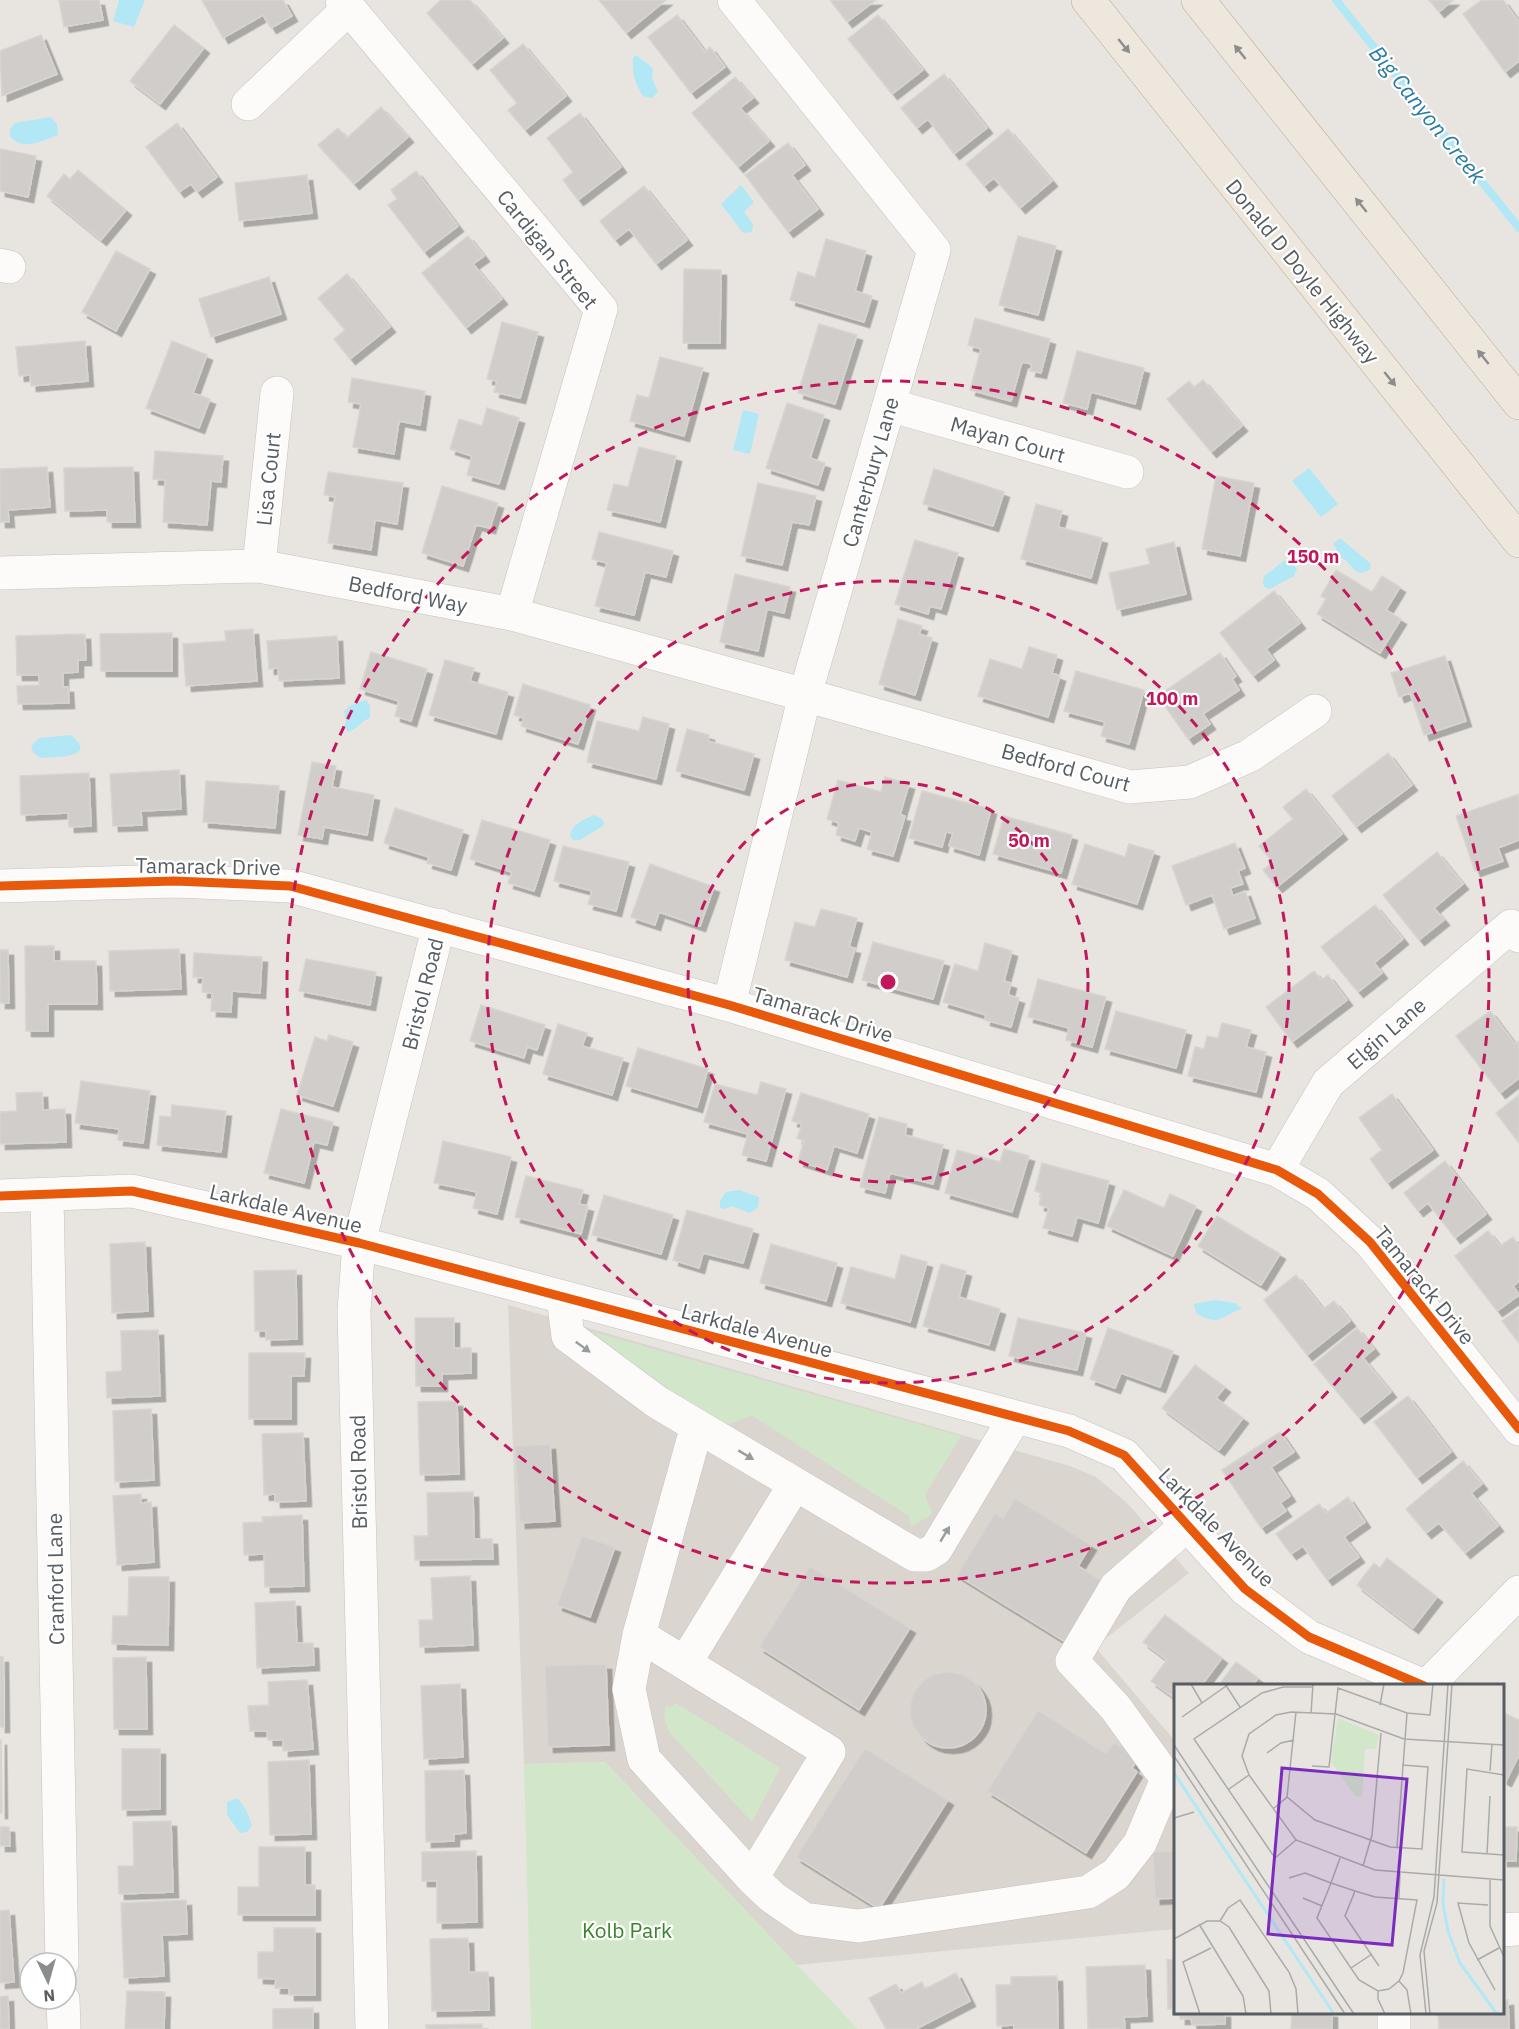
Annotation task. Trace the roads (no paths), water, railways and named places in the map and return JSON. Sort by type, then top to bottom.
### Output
[{"type":"highway","name":"Donald D Doyle Highway","points":[[1088,0],[1519,542]]},
{"type":"highway","points":[[1198,0],[1519,403]]},
{"type":"street","name":"Canterbury Lane","points":[[729,1005],[805,695],[934,250],[734,0]]},
{"type":"street","points":[[248,104],[345,4]]},
{"type":"street","name":"Cardigan Street","points":[[345,4],[601,309],[512,614]]},
{"type":"street","name":"Lisa Court","points":[[259,566],[277,393]]},
{"type":"street","name":"Mayan Court","points":[[889,405],[1127,472]]},
{"type":"street","name":"Bedford Way","points":[[0,573],[259,566],[512,614],[805,695]]},
{"type":"street","name":"Bedford Court","points":[[805,695],[1130,787],[1190,782],[1249,756],[1315,711]]},
{"type":"street","name":"Tamarack Drive","points":[[0,886],[175,881],[290,886],[729,1005],[1277,1170],[1317,1194],[1370,1242],[1519,1429]]},
{"type":"street","name":"Bristol Road","points":[[372,2029],[354,1311],[360,1243],[439,926]]},
{"type":"street","name":"Elgin Lane","points":[[1277,1170],[1328,1083],[1510,926],[1519,936]]},
{"type":"street","name":"Larkdale Avenue","points":[[0,1196],[132,1191],[360,1243],[1069,1431],[1124,1455],[1245,1589],[1309,1637],[1420,1684]]},
{"type":"street","name":"Cranford Lane","points":[[47,1195],[62,1951]]},
{"type":"street","points":[[563,1297],[568,1336],[657,1402],[915,1555],[926,1555],[936,1549],[1015,1417]]},
{"type":"street","points":[[697,1426],[639,1635],[629,1689],[644,1759],[752,1878],[772,1897],[804,1919],[858,1926],[1088,1892],[1116,1874],[1140,1843],[1167,1779],[1115,1707],[1072,1661],[1116,1587],[1188,1524]]},
{"type":"street","points":[[685,1663],[795,1484]]},
{"type":"street","points":[[1427,1684],[1519,1592]]},
{"type":"street","points":[[639,1635],[829,1752],[752,1878]]},
{"type":"street","points":[[63,2011],[64,2029]]},
{"type":"water","points":[[119,0],[145,0],[134,27],[113,21]]},
{"type":"water","points":[[636,55],[653,68],[652,78],[658,92],[652,98],[643,96],[636,83],[633,58]]},
{"type":"water","points":[[51,117],[57,124],[58,135],[32,144],[15,141],[10,136],[10,129],[15,123]]},
{"type":"water","points":[[741,185],[754,202],[744,212],[753,224],[752,232],[743,233],[721,204]]},
{"type":"water","points":[[743,410],[759,414],[750,454],[733,450]]},
{"type":"water","points":[[1309,468],[1338,504],[1321,517],[1292,481]]},
{"type":"water","points":[[1340,538],[1370,563],[1371,568],[1361,573],[1354,570],[1341,557],[1333,544]]},
{"type":"water","points":[[1289,560],[1297,569],[1294,576],[1270,589],[1264,587],[1264,576],[1284,561]]},
{"type":"water","points":[[365,700],[370,706],[370,718],[348,732],[344,727],[346,721],[344,711],[351,705]]},
{"type":"water","points":[[71,735],[79,743],[78,753],[64,757],[40,758],[33,752],[31,746],[39,738]]},
{"type":"water","points":[[594,815],[601,818],[604,822],[603,826],[580,840],[573,840],[570,835],[574,827]]},
{"type":"water","points":[[739,1190],[759,1197],[756,1209],[749,1213],[732,1206],[725,1209],[720,1208],[720,1201],[726,1192]]},
{"type":"water","points":[[1215,1300],[1235,1303],[1242,1309],[1216,1320],[1196,1313],[1194,1304]]},
{"type":"water","points":[[237,1798],[251,1822],[252,1826],[247,1832],[240,1833],[227,1815],[227,1802]]},
{"type":"waterway","name":"Big Canyon Creek","points":[[1336,0],[1519,228]]},
{"type":"park label","name":"Kolb Park","points":[[627,1930]]}]
